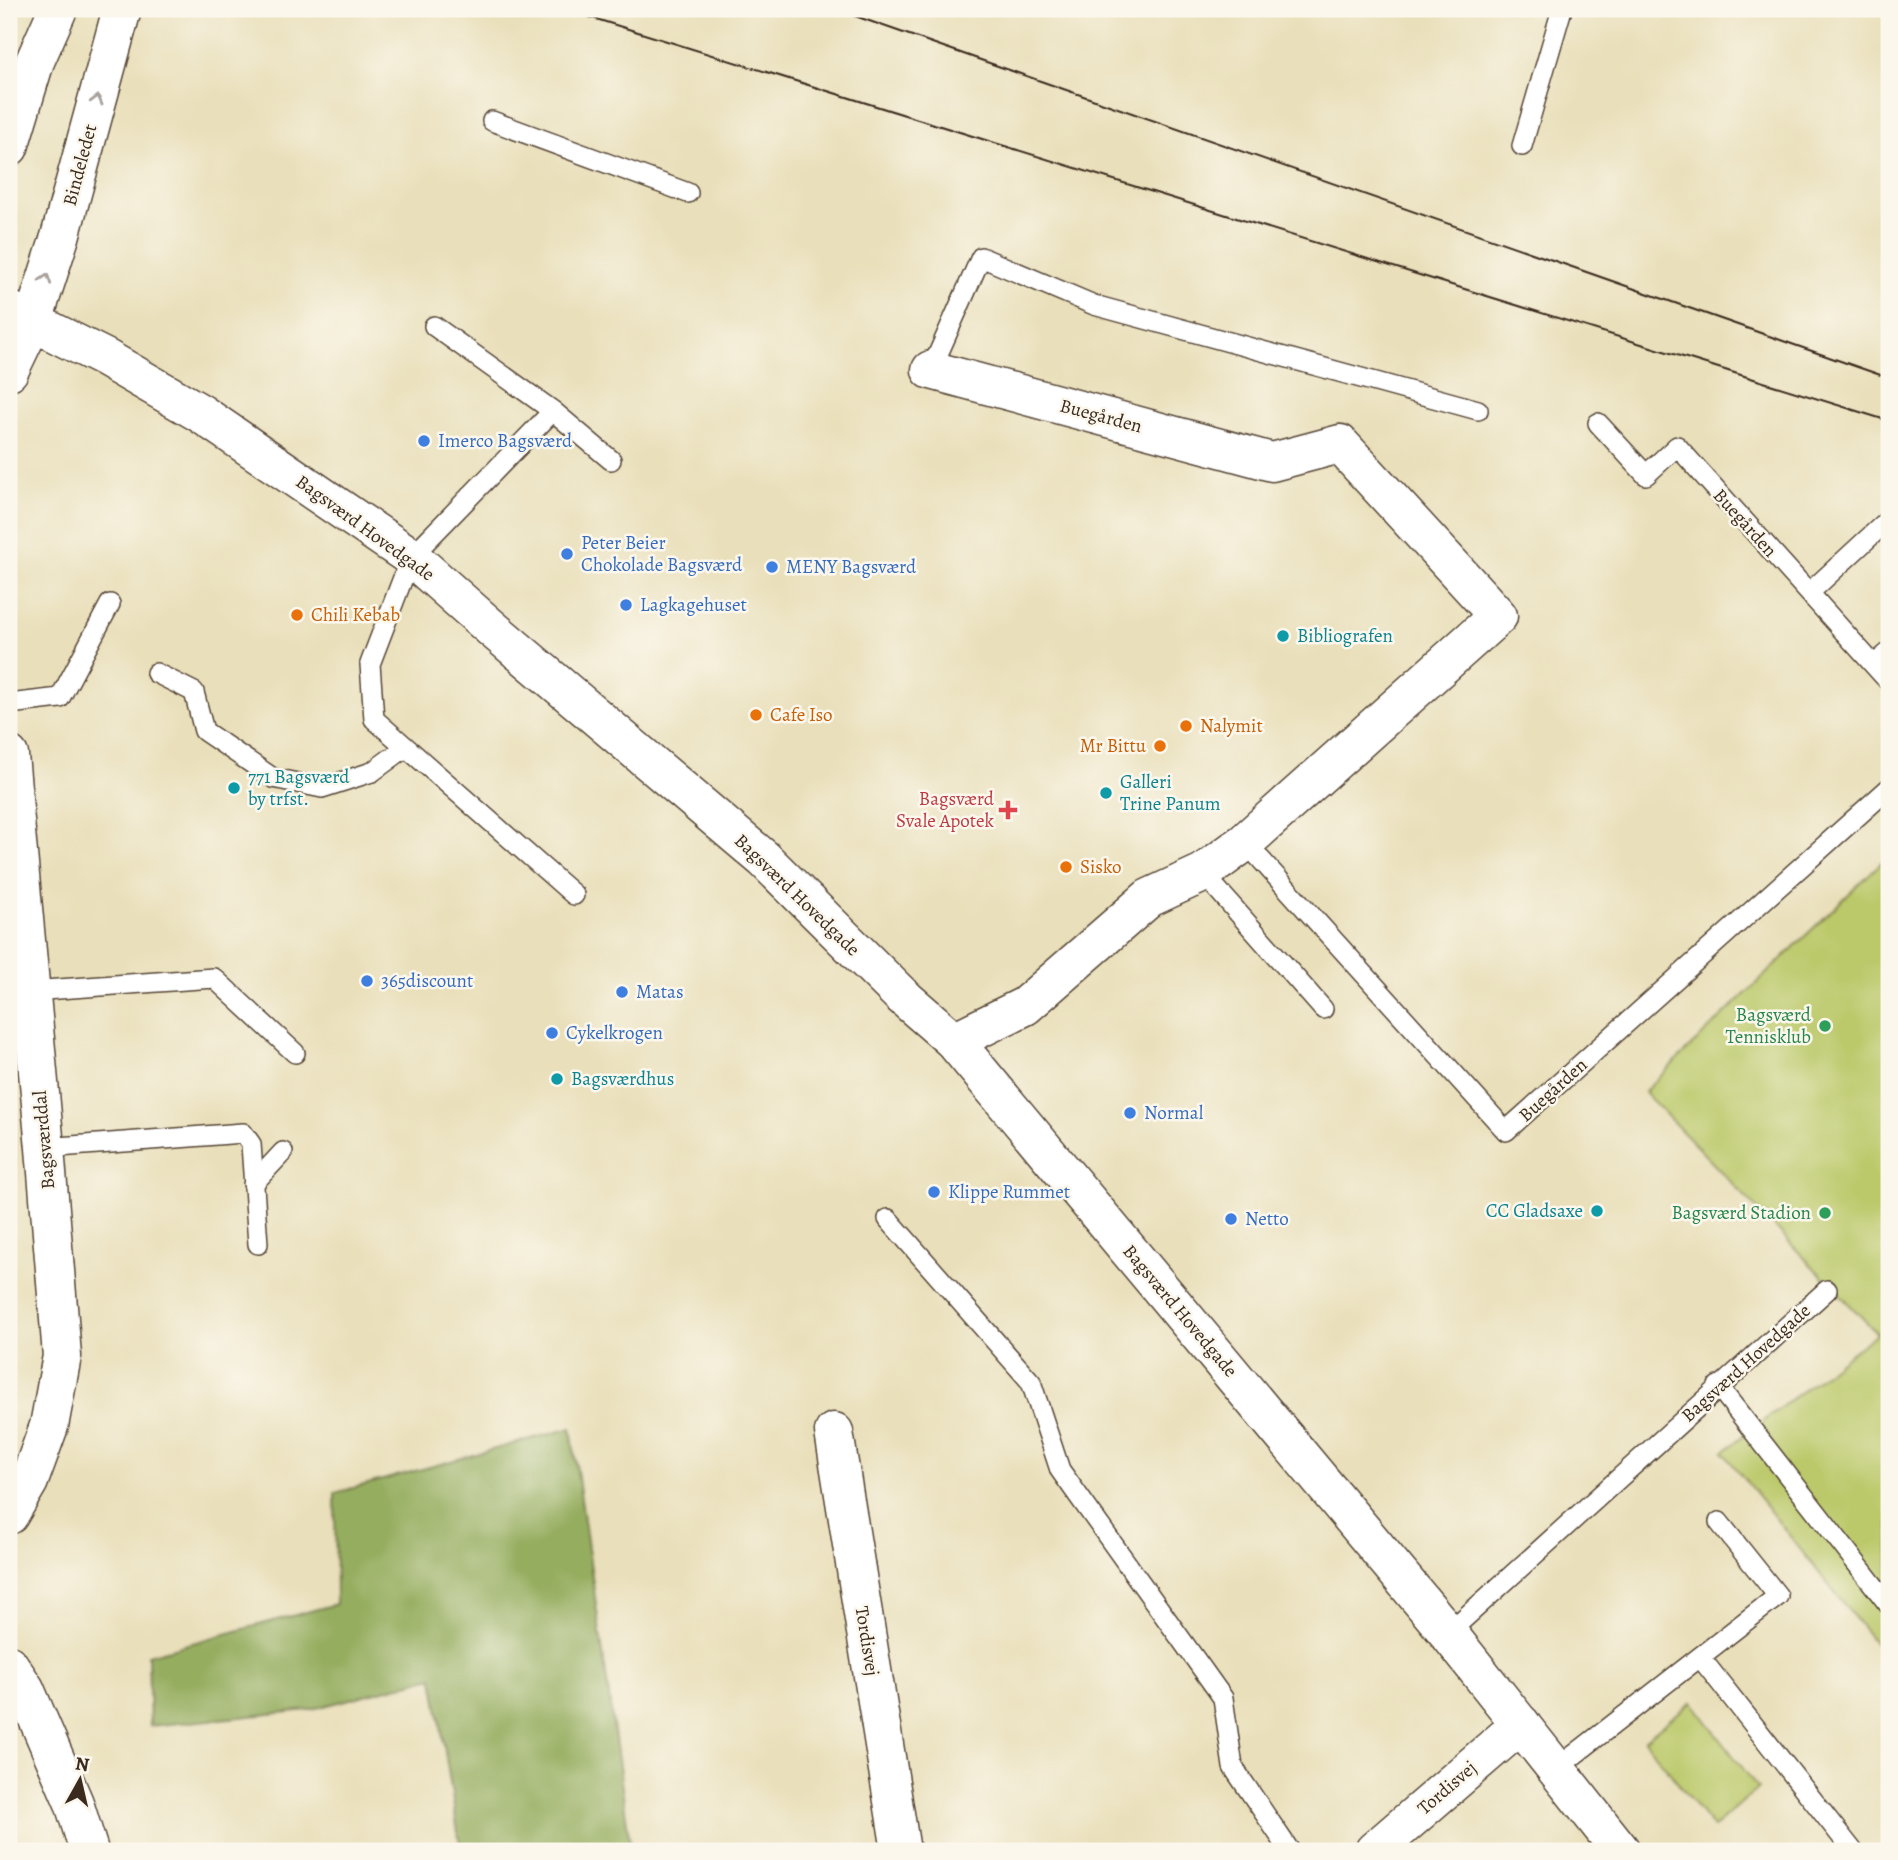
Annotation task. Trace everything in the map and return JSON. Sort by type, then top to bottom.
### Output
[{"type":"street","points":[[9,147],[35,61],[58,9]]},
{"type":"street","name":"Bindeledet","points":[[9,371],[21,315],[60,237],[122,9]]},
{"type":"street","name":"Bagsværd Hovedgade","points":[[21,315],[105,358],[200,413],[411,557],[764,859],[901,996],[954,1041],[1448,1633],[1621,1851]]},
{"type":"street","name":"Buegården","points":[[931,370],[1272,462],[1340,444],[1498,616],[1245,842],[1203,873],[1149,898],[1025,1006],[954,1041]]},
{"type":"street","name":"Bagsværddal","points":[[9,755],[62,1356],[49,1426],[29,1481],[9,1515]]},
{"type":"street","name":"Tordisvej","points":[[834,1432],[901,1851]]},
{"type":"street","points":[[9,1665],[25,1689],[69,1790],[89,1851]]},
{"type":"street","name":"Tordisvej","points":[[1380,1849],[1521,1724]]},
{"type":"lane","points":[[1522,146],[1562,9]]},
{"type":"lane","points":[[492,121],[688,193]]},
{"type":"lane","name":"Buegården","points":[[931,370],[981,257],[1094,305],[1478,410]]},
{"type":"lane","points":[[434,327],[553,411],[611,460]]},
{"type":"lane","points":[[553,411],[411,557],[370,664],[374,719],[574,895]]},
{"type":"lane","name":"Buegården","points":[[1598,423],[1646,475],[1677,446],[1889,682]]},
{"type":"lane","points":[[1809,593],[1889,519]]},
{"type":"lane","points":[[9,704],[60,698],[110,604]]},
{"type":"lane","points":[[1874,665],[1889,652]]},
{"type":"lane","points":[[156,673],[194,692],[204,732],[273,778],[322,788],[372,772],[405,747]]},
{"type":"lane","name":"Buegården","points":[[1245,842],[1506,1131],[1889,788]]},
{"type":"lane","points":[[1203,873],[1323,1009]]},
{"type":"lane","points":[[30,991],[214,978],[295,1053]]},
{"type":"lane","points":[[45,1148],[243,1133],[251,1144],[258,1244]]},
{"type":"lane","points":[[253,1184],[284,1152]]},
{"type":"lane","points":[[888,1219],[1031,1382],[1060,1470],[1223,1698],[1233,1767],[1290,1851]]},
{"type":"lane","name":"Bagsværd Hovedgade","points":[[1448,1633],[1827,1290]]},
{"type":"lane","points":[[1718,1386],[1889,1605]]},
{"type":"lane","points":[[1556,1769],[1778,1596],[1719,1522]]},
{"type":"lane","points":[[1700,1657],[1853,1851]]},
{"type":"green space","name":"Bagsværd Stadion","points":[[1889,855],[1889,1661],[1723,1452],[1877,1333],[1644,1092]]},
{"type":"green space","points":[[571,1428],[631,1851],[461,1851],[433,1677],[309,1710],[150,1726],[148,1655],[336,1604],[335,1493]]},
{"type":"green space","points":[[1692,1702],[1758,1788],[1713,1828],[1644,1740]]},
{"type":"tram line","points":[[564,9],[1889,421]]},
{"type":"tram line","points":[[835,9],[1889,378]]},
{"type":"place","name":"Imerco Bagsværd","points":[[424,441]]},
{"type":"place","name":"Peter Beier Chokolade Bagsværd","points":[[567,554]]},
{"type":"place","name":"MENY Bagsværd","points":[[772,567]]},
{"type":"place","name":"Lagkagehuset","points":[[626,605]]},
{"type":"place","name":"Chili Kebab","points":[[297,615]]},
{"type":"place","name":"Bibliografen","points":[[1283,636]]},
{"type":"place","name":"Cafe Iso","points":[[756,715]]},
{"type":"place","name":"Nalymit","points":[[1186,726]]},
{"type":"place","name":"Mr Bittu","points":[[1160,746]]},
{"type":"place","name":"771 Bagsværd by trfst.","points":[[234,788]]},
{"type":"place","name":"Galleri Trine Panum","points":[[1106,793]]},
{"type":"place","name":"Bagsværd Svale Apotek","points":[[1008,810]]},
{"type":"place","name":"Sisko","points":[[1066,867]]},
{"type":"place","name":"365discount","points":[[367,981]]},
{"type":"place","name":"Matas","points":[[622,992]]},
{"type":"place","name":"Bagsværd Tennisklub","points":[[1825,1026]]},
{"type":"place","name":"Cykelkrogen","points":[[552,1033]]},
{"type":"place","name":"Bagsværdhus","points":[[557,1079]]},
{"type":"place","name":"Normal","points":[[1130,1113]]},
{"type":"place","name":"Klippe Rummet","points":[[934,1192]]},
{"type":"place","name":"CC Gladsaxe","points":[[1597,1211]]},
{"type":"place","name":"Bagsværd Stadion","points":[[1825,1213]]},
{"type":"place","name":"Netto","points":[[1231,1219]]}]
